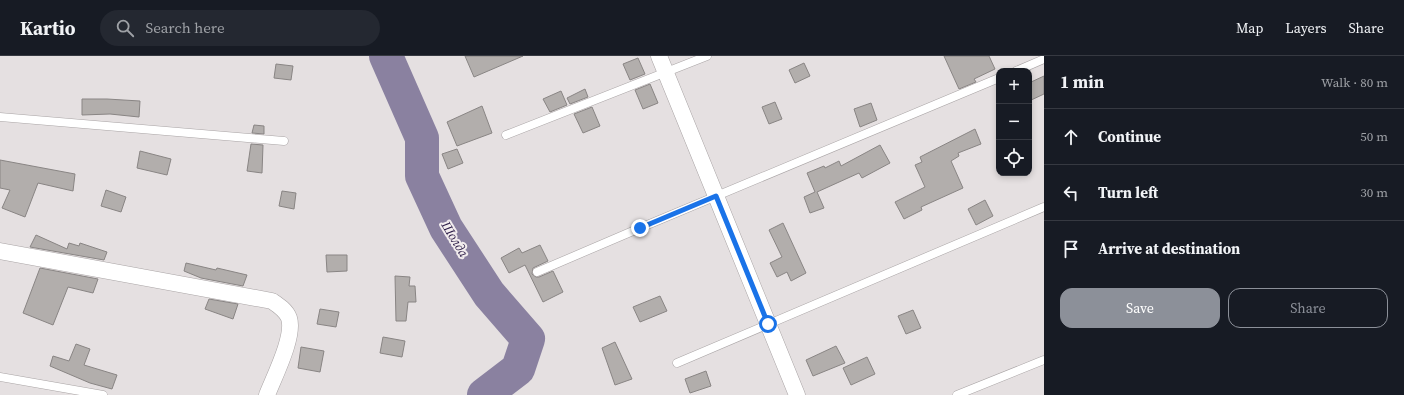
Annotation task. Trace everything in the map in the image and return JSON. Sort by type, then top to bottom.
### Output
[{"type":"street","points":[[659,56],[797,395]]},
{"type":"street","points":[[0,251],[272,301],[282,308],[289,318],[290,333],[286,348],[267,395]]},
{"type":"lane","points":[[506,135],[707,56]]},
{"type":"lane","points":[[1024,68],[1044,60]]},
{"type":"lane","points":[[537,272],[996,79]]},
{"type":"lane","points":[[0,116],[284,141]]},
{"type":"lane","points":[[677,363],[1044,207]]},
{"type":"lane","points":[[957,395],[1044,360]]},
{"type":"lane","points":[[0,376],[104,395]]},
{"type":"building","points":[[465,56],[523,56],[474,77]]},
{"type":"building","points":[[944,56],[989,56],[995,69],[974,79],[976,82],[959,89]]},
{"type":"building","points":[[638,58],[645,74],[630,80],[623,64]]},
{"type":"building","points":[[804,63],[810,76],[795,83],[789,70]]},
{"type":"building","points":[[276,64],[293,66],[291,80],[274,78]]},
{"type":"building","points":[[1044,76],[1044,94],[1032,100],[1032,82]]},
{"type":"building","points":[[650,84],[658,103],[643,109],[635,90]]},
{"type":"building","points":[[585,89],[588,97],[570,104],[567,98]]},
{"type":"building","points":[[561,91],[567,105],[550,112],[543,99]]},
{"type":"building","points":[[82,99],[140,101],[139,117],[110,114],[82,115]]},
{"type":"building","points":[[775,102],[782,119],[769,124],[762,107]]},
{"type":"building","points":[[871,103],[877,120],[860,127],[854,109]]},
{"type":"building","points":[[482,106],[492,133],[457,146],[447,122]]},
{"type":"building","points":[[592,107],[600,126],[583,133],[574,114]]},
{"type":"building","points":[[254,125],[264,126],[264,134],[252,133]]},
{"type":"building","points":[[975,129],[981,144],[958,153],[959,156],[951,161],[963,188],[921,207],[922,210],[904,219],[895,202],[925,187],[915,165],[922,162],[920,157]]},
{"type":"building","points":[[251,144],[263,145],[262,173],[247,171]]},
{"type":"building","points":[[880,145],[890,163],[862,178],[859,173],[817,192],[824,208],[810,213],[804,197],[815,192],[807,173],[824,166],[825,168],[839,161],[841,166]]},
{"type":"building","points":[[457,149],[463,163],[448,169],[442,154]]},
{"type":"building","points":[[140,151],[171,159],[167,175],[137,168]]},
{"type":"building","points":[[0,160],[75,174],[73,191],[38,183],[25,217],[2,208],[10,190],[0,188]]},
{"type":"building","points":[[106,190],[126,197],[121,212],[101,206]]},
{"type":"building","points":[[282,191],[296,193],[294,209],[279,206]]},
{"type":"building","points":[[985,200],[993,216],[976,225],[968,209]]},
{"type":"building","points":[[783,223],[806,273],[791,281],[787,272],[777,277],[770,263],[782,257],[769,230]]},
{"type":"building","points":[[36,235],[67,249],[69,243],[79,246],[80,243],[107,252],[104,260],[30,247]]},
{"type":"building","points":[[540,245],[548,261],[533,268],[532,274],[539,277],[553,271],[563,292],[543,302],[525,265],[509,273],[501,258],[519,248],[522,253]]},
{"type":"building","points":[[326,255],[347,255],[347,271],[327,272]]},
{"type":"building","points":[[186,263],[247,275],[243,286],[201,278],[184,271]]},
{"type":"building","points":[[40,268],[98,279],[93,293],[68,287],[53,325],[23,313]]},
{"type":"building","points":[[395,276],[410,277],[409,286],[415,286],[416,302],[408,302],[406,321],[396,321]]},
{"type":"building","points":[[660,296],[667,311],[640,322],[633,307]]},
{"type":"building","points":[[209,299],[238,304],[233,319],[205,309]]},
{"type":"building","points":[[320,309],[339,312],[336,327],[317,324]]},
{"type":"building","points":[[913,310],[921,328],[906,334],[898,316]]},
{"type":"building","points":[[383,337],[405,341],[402,357],[380,353]]},
{"type":"building","points":[[615,342],[632,379],[615,385],[602,348]]},
{"type":"building","points":[[76,344],[90,349],[84,365],[117,375],[112,389],[90,383],[50,366],[53,356],[69,361]]},
{"type":"building","points":[[836,346],[845,363],[813,376],[806,360]]},
{"type":"building","points":[[301,347],[324,351],[320,372],[298,368]]},
{"type":"building","points":[[867,357],[875,374],[851,385],[843,368]]},
{"type":"building","points":[[706,371],[711,386],[690,393],[685,379]]},
{"type":"waterway","name":"Шолда","points":[[386,56],[422,138],[422,176],[446,228],[489,294],[528,339],[518,369],[484,395]]},
{"type":"route","points":[[640,228],[716,196],[768,324]]}]
